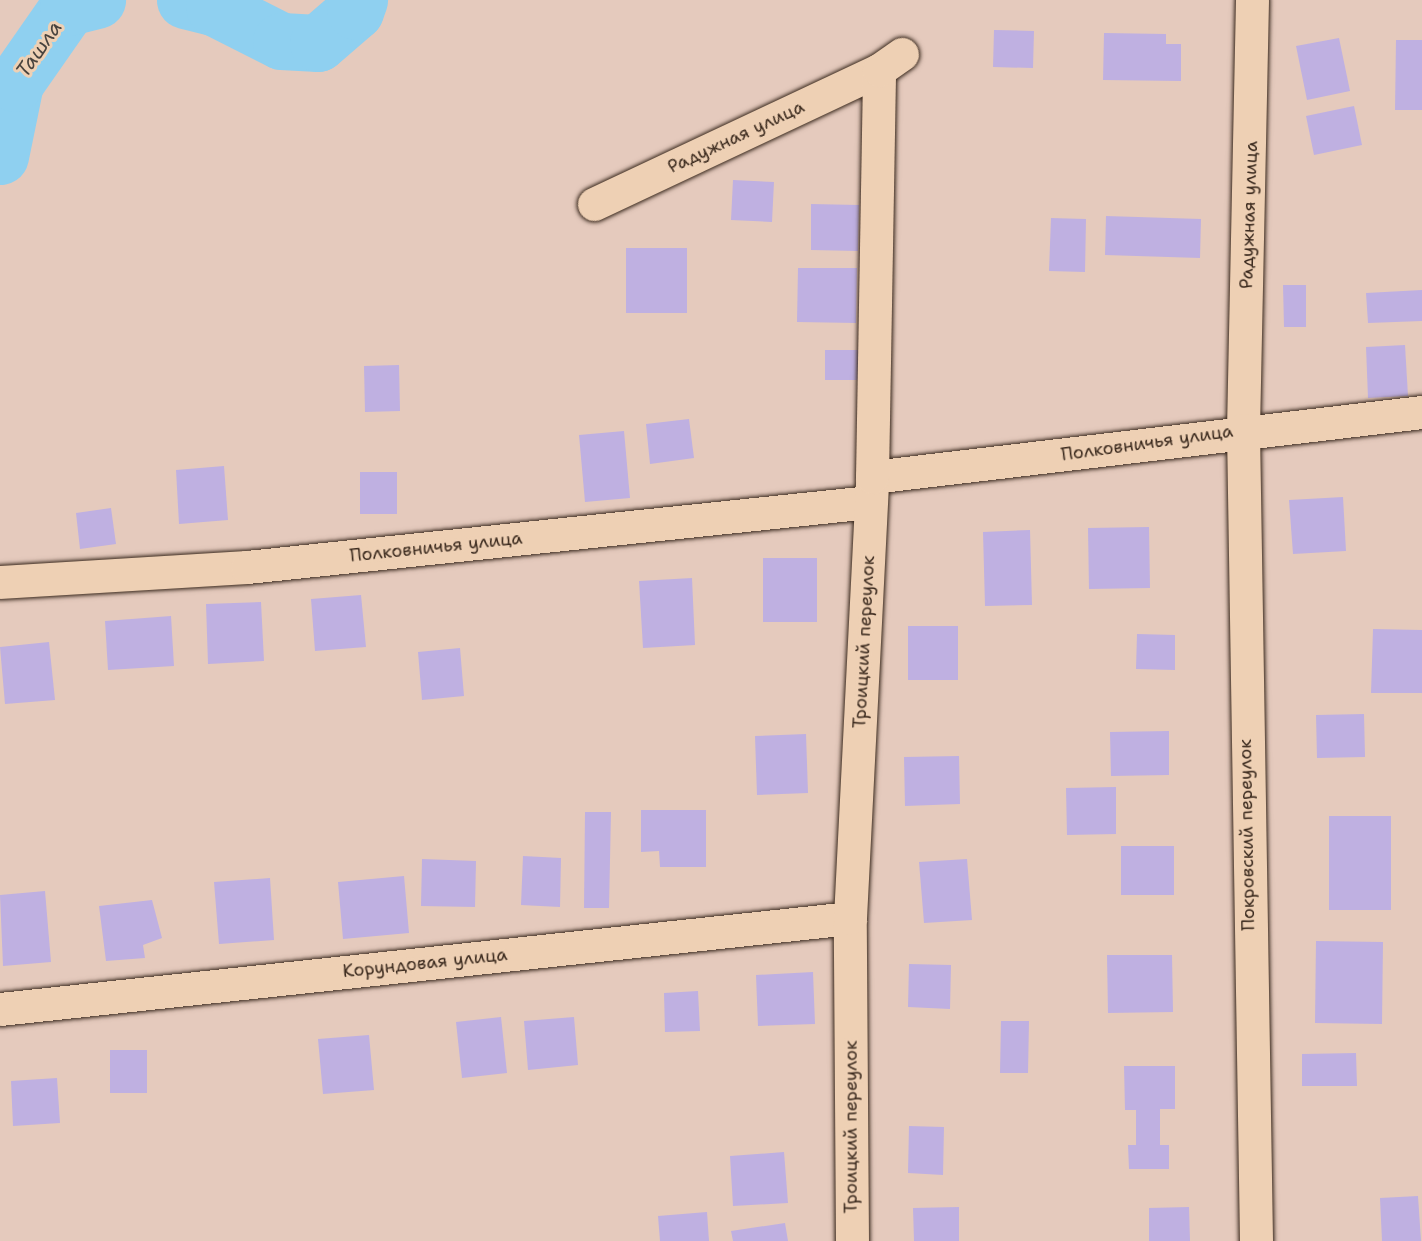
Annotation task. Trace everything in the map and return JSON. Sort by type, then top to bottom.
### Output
[{"type":"street","name":"Радужная улица","points":[[1243,430],[1252,0]]},
{"type":"street","name":"Радужная улица","points":[[594,204],[891,62]]},
{"type":"street","name":"Троицкий переулок","points":[[852,1241],[850,918],[891,62]]},
{"type":"street","name":"Полковничья улица","points":[[0,582],[247,567],[871,490],[1243,430],[1422,412]]},
{"type":"street","name":"Покровский переулок","points":[[1243,430],[1256,1241]]},
{"type":"street","name":"Корундовая улица","points":[[0,1009],[850,918]]},
{"type":"building","points":[[994,30],[1034,31],[1033,68],[993,67]]},
{"type":"building","points":[[1104,33],[1166,34],[1166,44],[1181,44],[1181,81],[1103,80]]},
{"type":"building","points":[[1339,38],[1350,91],[1307,100],[1296,46]]},
{"type":"building","points":[[1396,40],[1422,40],[1422,110],[1395,110]]},
{"type":"building","points":[[1354,106],[1362,145],[1314,155],[1306,116]]},
{"type":"building","points":[[733,180],[774,182],[772,222],[731,220]]},
{"type":"building","points":[[811,204],[859,205],[858,251],[811,250]]},
{"type":"building","points":[[1106,216],[1201,219],[1200,258],[1105,255]]},
{"type":"building","points":[[1051,218],[1086,219],[1085,272],[1049,271]]},
{"type":"building","points":[[626,248],[687,248],[687,313],[626,313]]},
{"type":"building","points":[[798,268],[857,268],[856,323],[797,322]]},
{"type":"building","points":[[1283,285],[1306,285],[1306,327],[1284,327]]},
{"type":"building","points":[[1422,290],[1422,321],[1368,323],[1366,293]]},
{"type":"building","points":[[1405,345],[1408,396],[1368,398],[1366,347]]},
{"type":"building","points":[[825,350],[861,350],[861,380],[825,380]]},
{"type":"building","points":[[399,365],[400,411],[365,412],[364,366]]},
{"type":"building","points":[[689,419],[694,458],[650,464],[646,424]]},
{"type":"building","points":[[624,431],[630,498],[585,502],[579,435]]},
{"type":"building","points":[[224,466],[228,520],[179,524],[176,470]]},
{"type":"building","points":[[360,472],[397,472],[397,514],[360,514]]},
{"type":"building","points":[[1343,497],[1346,551],[1293,554],[1289,500]]},
{"type":"building","points":[[111,508],[116,544],[80,549],[76,513]]},
{"type":"building","points":[[1149,527],[1150,588],[1089,589],[1088,528]]},
{"type":"building","points":[[1030,530],[1032,605],[985,606],[983,532]]},
{"type":"building","points":[[763,558],[817,558],[817,622],[763,622]]},
{"type":"building","points":[[692,578],[695,645],[643,648],[639,581]]},
{"type":"building","points":[[361,595],[366,647],[315,651],[311,599]]},
{"type":"building","points":[[261,602],[264,661],[208,664],[206,604]]},
{"type":"building","points":[[171,616],[174,666],[108,670],[105,621]]},
{"type":"building","points":[[908,626],[958,626],[958,680],[908,680]]},
{"type":"building","points":[[1373,629],[1422,630],[1422,693],[1371,693]]},
{"type":"building","points":[[1137,634],[1175,635],[1175,670],[1136,669]]},
{"type":"building","points":[[49,642],[55,700],[5,704],[0,647]]},
{"type":"building","points":[[460,648],[464,696],[422,700],[418,652]]},
{"type":"building","points":[[1364,714],[1365,757],[1317,758],[1316,715]]},
{"type":"building","points":[[1169,731],[1169,775],[1111,776],[1110,732]]},
{"type":"building","points":[[806,734],[808,793],[757,795],[755,736]]},
{"type":"building","points":[[959,756],[960,804],[905,806],[904,757]]},
{"type":"building","points":[[1116,787],[1116,834],[1067,835],[1066,788]]},
{"type":"building","points":[[641,810],[706,810],[706,867],[660,867],[659,851],[641,852]]},
{"type":"building","points":[[585,812],[611,812],[609,908],[584,908]]},
{"type":"building","points":[[1329,816],[1391,816],[1391,910],[1329,910]]},
{"type":"building","points":[[1121,846],[1174,846],[1174,895],[1121,895]]},
{"type":"building","points":[[523,856],[561,858],[560,907],[521,905]]},
{"type":"building","points":[[422,859],[476,861],[475,907],[421,906]]},
{"type":"building","points":[[967,859],[972,920],[924,923],[919,862]]},
{"type":"building","points":[[404,876],[409,933],[343,939],[338,882]]},
{"type":"building","points":[[270,878],[274,940],[219,944],[214,882]]},
{"type":"building","points":[[45,891],[51,962],[3,966],[0,895]]},
{"type":"building","points":[[152,900],[162,938],[143,945],[145,958],[106,961],[99,906]]},
{"type":"building","points":[[1316,941],[1383,942],[1382,1024],[1315,1023]]},
{"type":"building","points":[[1107,955],[1172,955],[1173,1012],[1108,1013]]},
{"type":"building","points":[[909,964],[951,965],[950,1009],[908,1007]]},
{"type":"building","points":[[813,972],[815,1024],[758,1026],[756,975]]},
{"type":"building","points":[[698,991],[700,1031],[665,1032],[664,993]]},
{"type":"building","points":[[501,1017],[507,1073],[462,1078],[456,1022]]},
{"type":"building","points":[[574,1017],[578,1065],[528,1070],[524,1021]]},
{"type":"building","points":[[1001,1021],[1029,1021],[1028,1073],[1000,1073]]},
{"type":"building","points":[[369,1035],[374,1090],[323,1094],[318,1039]]},
{"type":"building","points":[[110,1050],[147,1050],[147,1093],[110,1093]]},
{"type":"building","points":[[1356,1053],[1357,1086],[1302,1086],[1302,1054]]},
{"type":"building","points":[[1124,1066],[1175,1066],[1175,1109],[1160,1109],[1160,1145],[1169,1145],[1169,1169],[1129,1169],[1128,1145],[1136,1145],[1136,1110],[1125,1110]]},
{"type":"building","points":[[57,1078],[60,1123],[13,1126],[11,1081]]},
{"type":"building","points":[[909,1126],[944,1127],[943,1175],[908,1173]]},
{"type":"building","points":[[784,1152],[788,1203],[733,1206],[730,1156]]},
{"type":"building","points":[[1418,1196],[1421,1241],[1382,1241],[1380,1198]]},
{"type":"building","points":[[959,1207],[959,1241],[914,1241],[913,1208]]},
{"type":"building","points":[[1189,1207],[1190,1241],[1149,1241],[1149,1208]]},
{"type":"building","points":[[707,1212],[709,1241],[660,1241],[658,1216]]},
{"type":"building","points":[[785,1223],[788,1241],[733,1241],[731,1231]]},
{"type":"waterway","name":"Ташла","points":[[0,156],[15,83],[68,7],[97,0]]},
{"type":"waterway","name":"Ташла","points":[[185,0],[214,7],[281,41],[318,43],[355,11],[359,0]]}]
